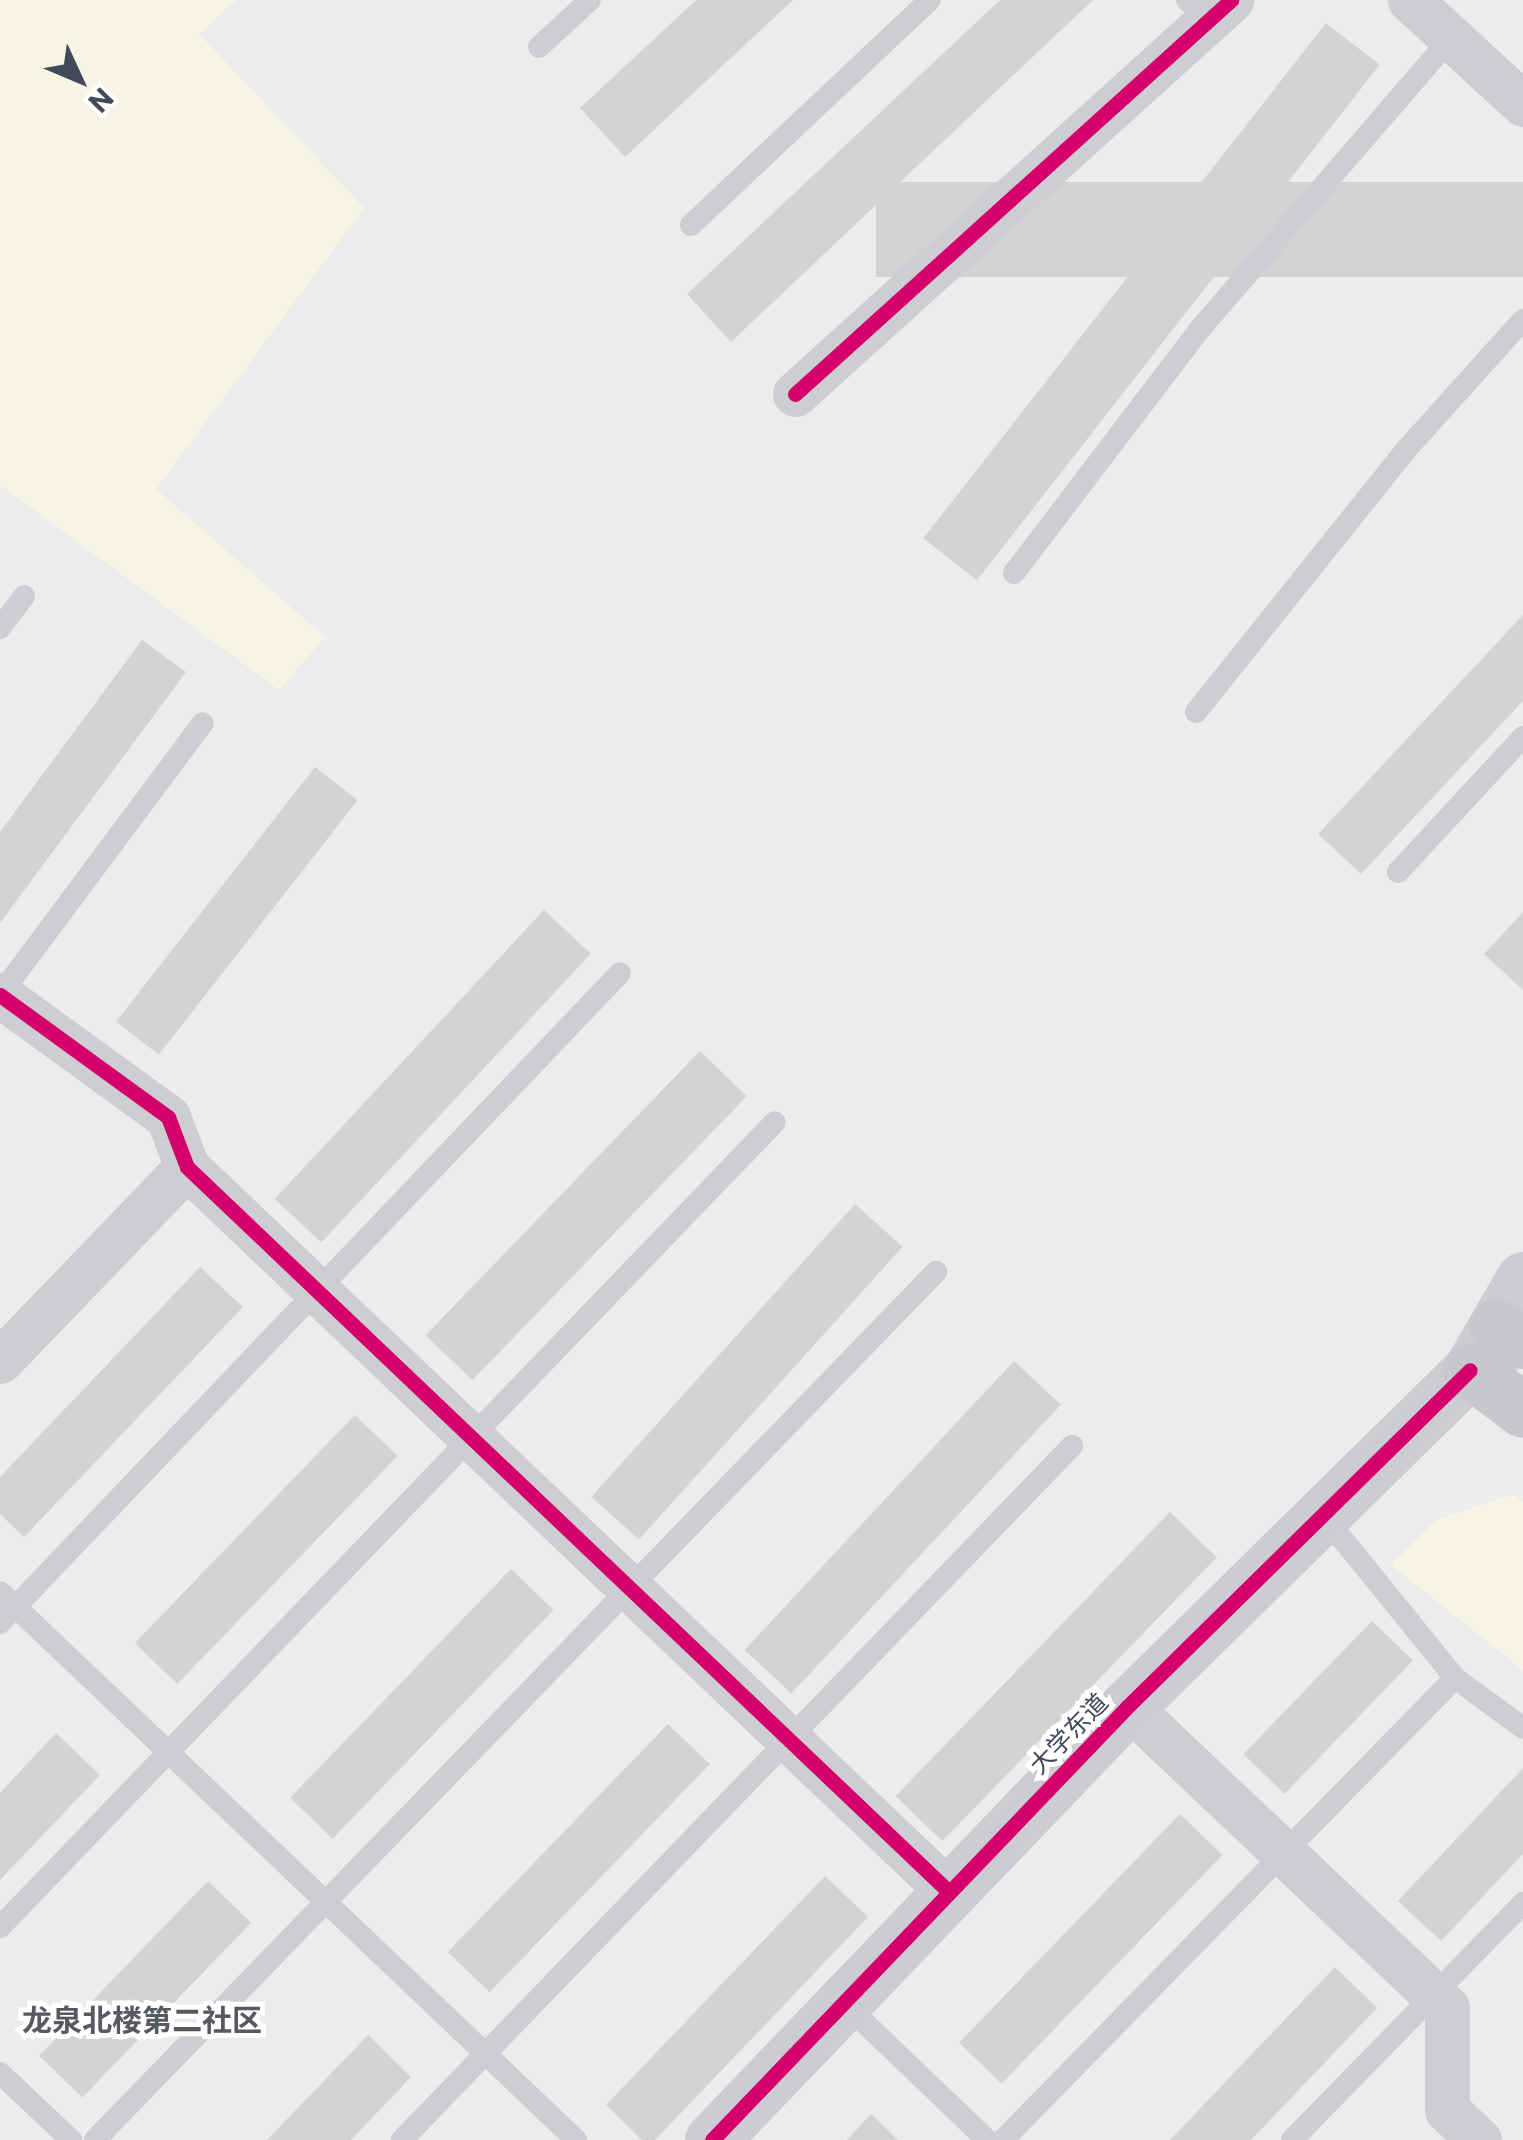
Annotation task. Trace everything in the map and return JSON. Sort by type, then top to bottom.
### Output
[{"type":"main road","points":[[1506,1340],[1523,1410]]},
{"type":"street","points":[[1410,0],[1523,104]]},
{"type":"street","points":[[795,394],[1209,7]]},
{"type":"street","points":[[0,995],[168,1117],[188,1166],[949,1892]]},
{"type":"street","points":[[0,1360],[188,1166]]},
{"type":"street","name":"大学东道","points":[[712,2140],[1128,1706],[1506,1340],[1523,1279]]},
{"type":"street","points":[[1128,1706],[1447,2008],[1447,2110],[1479,2140]]},
{"type":"lane","points":[[539,48],[590,0]]},
{"type":"lane","points":[[691,224],[930,0]]},
{"type":"lane","points":[[1014,574],[1200,330],[1451,38]]},
{"type":"lane","points":[[1196,712],[1404,452],[1523,320]]},
{"type":"lane","points":[[0,628],[24,596]]},
{"type":"lane","points":[[0,995],[203,723]]},
{"type":"lane","points":[[1398,872],[1523,737]]},
{"type":"lane","points":[[576,2140],[168,1752],[5,1607],[317,1290],[620,973]]},
{"type":"lane","points":[[0,1927],[775,1122]]},
{"type":"lane","points":[[95,2140],[936,1272]]},
{"type":"lane","points":[[402,2140],[1072,1446]]},
{"type":"lane","points":[[1323,1514],[1455,1678],[1523,1728]]},
{"type":"lane","points":[[1004,2140],[1455,1678]]},
{"type":"lane","points":[[1292,2140],[1523,1902]]},
{"type":"lane","points":[[844,2003],[986,2140]]},
{"type":"lane","points":[[0,2073],[71,2140]]},
{"type":"shaded area","points":[[0,0],[236,0],[199,34],[364,208],[156,489],[325,637],[279,690],[0,485]]},
{"type":"shaded area","points":[[1514,1494],[1523,1502],[1523,1670],[1391,1565],[1436,1520]]},
{"type":"building","points":[[696,0],[793,0],[625,157],[580,108]]},
{"type":"building","points":[[1000,0],[1093,0],[731,342],[687,294]]},
{"type":"building","points":[[1326,23],[1380,65],[977,580],[923,538]]},
{"type":"building","points":[[876,182],[1523,182],[1523,277],[876,277]]},
{"type":"building","points":[[1523,615],[1523,701],[1361,874],[1318,834]]},
{"type":"building","points":[[142,640],[186,672],[0,923],[0,832]]},
{"type":"building","points":[[315,767],[358,800],[159,1055],[116,1022]]},
{"type":"building","points":[[544,910],[591,954],[321,1243],[275,1199]]},
{"type":"building","points":[[1523,912],[1523,990],[1484,954]]},
{"type":"building","points":[[700,1051],[747,1096],[472,1380],[426,1335]]},
{"type":"building","points":[[855,1204],[903,1247],[639,1540],[591,1497]]},
{"type":"building","points":[[200,1267],[243,1307],[24,1537],[0,1514],[0,1477]]},
{"type":"building","points":[[1014,1361],[1061,1405],[791,1694],[745,1650]]},
{"type":"building","points":[[355,1415],[397,1456],[177,1684],[135,1643]]},
{"type":"building","points":[[1170,1512],[1217,1557],[942,1841],[896,1796]]},
{"type":"building","points":[[511,1569],[553,1610],[333,1839],[290,1798]]},
{"type":"building","points":[[1372,1621],[1413,1661],[1284,1794],[1243,1754]]},
{"type":"building","points":[[668,1724],[710,1764],[490,1992],[448,1952]]},
{"type":"building","points":[[56,1733],[100,1775],[0,1880],[0,1793]]},
{"type":"building","points":[[1523,1768],[1523,1854],[1441,1941],[1398,1901]]},
{"type":"building","points":[[1180,1814],[1222,1855],[1002,2084],[959,2043]]},
{"type":"building","points":[[825,1876],[868,1917],[655,2140],[642,2140],[606,2105]]},
{"type":"building","points":[[208,1881],[251,1923],[82,2097],[39,2056]]},
{"type":"building","points":[[1335,1967],[1377,2008],[1251,2140],[1170,2140]]},
{"type":"building","points":[[368,2035],[411,2077],[351,2140],[267,2140]]},
{"type":"building","points":[[871,2114],[898,2140],[847,2140]]},
{"type":"cycle path","points":[[795,394],[1231,0]]},
{"type":"cycle path","points":[[0,995],[168,1117],[187,1167],[949,1892]]},
{"type":"cycle path","points":[[712,2140],[1128,1706],[1470,1370]]},
{"type":"district","name":"龙泉北楼第二社区","points":[[142,2019]]}]
